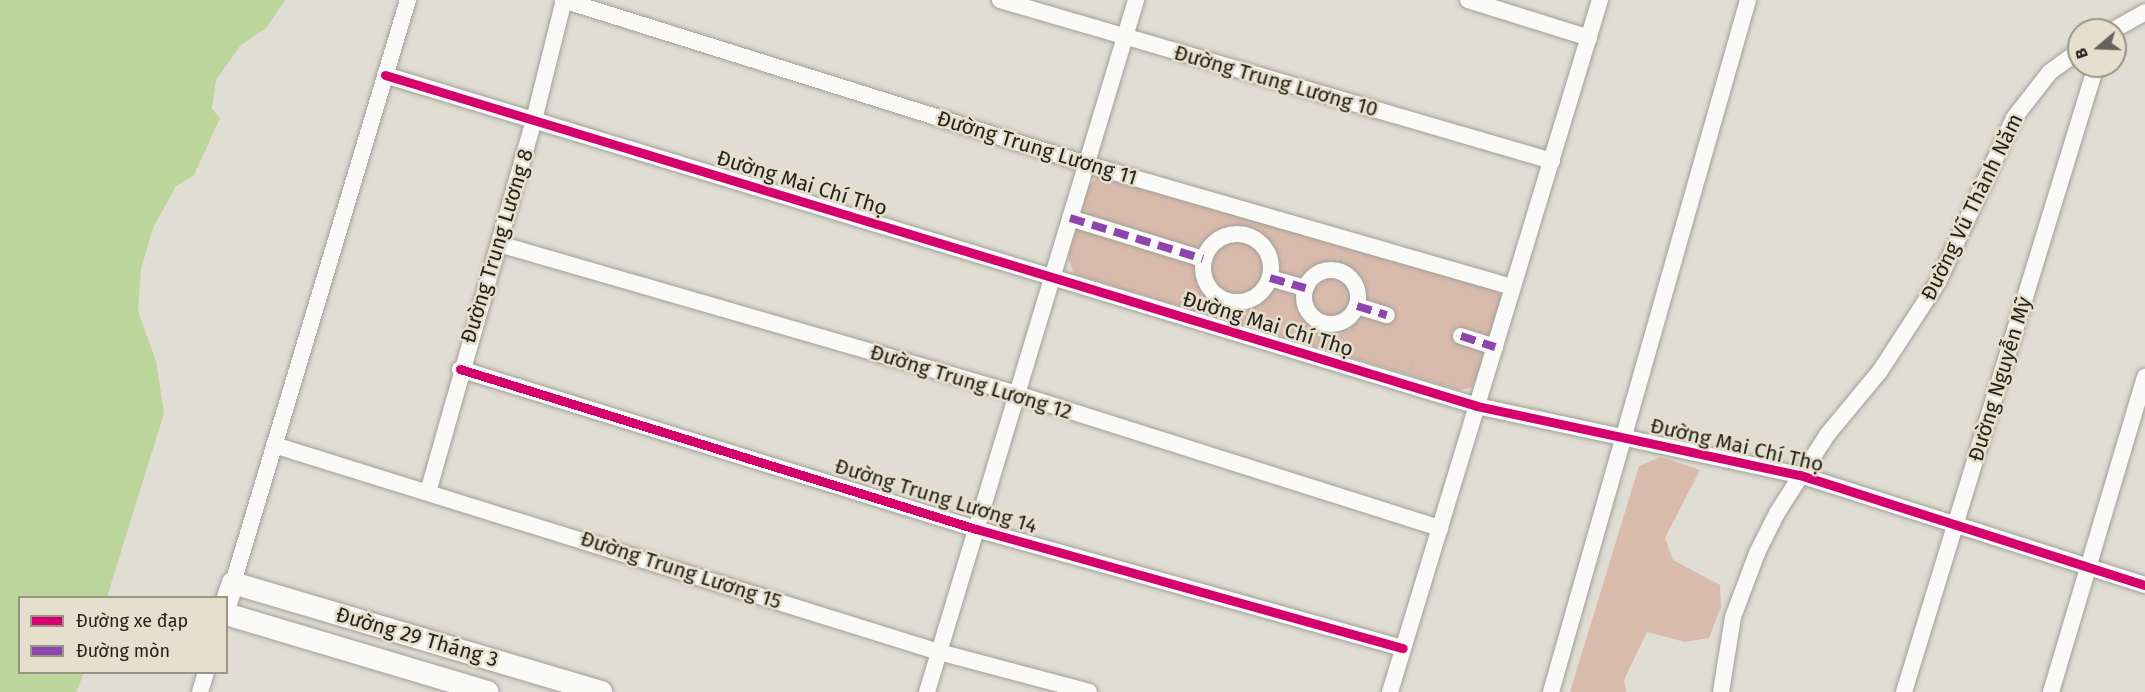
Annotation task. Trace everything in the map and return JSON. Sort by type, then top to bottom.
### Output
[{"type":"street","points":[[230,593],[408,0]]},
{"type":"street","name":"Đường Trung Lương 8","points":[[428,492],[460,369],[534,120],[564,0]]},
{"type":"street","name":"Đường Trung Lương 11","points":[[564,0],[1086,164],[1513,287]]},
{"type":"street","name":"Đường Trung Lương 10","points":[[1000,0],[1552,161]]},
{"type":"street","points":[[927,692],[1136,0]]},
{"type":"street","points":[[1468,0],[1589,38]]},
{"type":"street","points":[[1390,692],[1600,0]]},
{"type":"street","points":[[1551,692],[1748,0]]},
{"type":"street","points":[[2127,22],[2145,12]]},
{"type":"street","name":"Đường Vũ Thành Năm","points":[[1721,692],[1727,643],[1744,586],[1800,475],[1880,371],[1938,282],[2014,118],[2050,72],[2067,60]]},
{"type":"street","name":"Đường Mai Chí Thọ","points":[[385,75],[1477,405],[1800,475],[2145,585]]},
{"type":"street","name":"Đường Nguyễn Mỹ","points":[[1904,692],[2092,78]]},
{"type":"street","points":[[1070,218],[1203,259]]},
{"type":"street","points":[[1242,234],[1266,250],[1270,278],[1251,300],[1231,302],[1208,286],[1203,259],[1214,242],[1242,234]]},
{"type":"street","name":"Đường Trung Lương 12","points":[[499,244],[1017,394],[1440,528]]},
{"type":"street","points":[[1337,270],[1355,284],[1357,306],[1342,322],[1322,322],[1308,310],[1306,288],[1321,272],[1337,270]]},
{"type":"street","points":[[1270,278],[1306,288]]},
{"type":"street","points":[[1357,306],[1387,315]]},
{"type":"street","points":[[1461,336],[1495,347]]},
{"type":"street","name":"Đường Trung Lương 14","points":[[460,369],[976,529],[1403,648]]},
{"type":"street","points":[[2051,692],[2145,376]]},
{"type":"street","name":"Đường Trung Lương 15","points":[[274,445],[939,652],[1089,692]]},
{"type":"street","name":"Đường 29 Tháng 3","points":[[230,593],[601,692]]},
{"type":"street","name":"Đường 29 Tháng 3","points":[[228,615],[488,692]]},
{"type":"street","points":[[200,692],[205,674]]},
{"type":"path","points":[[1314,356],[1322,322]]},
{"type":"shaded area","points":[[0,0],[285,0],[266,28],[240,46],[216,80],[212,109],[220,118],[194,175],[176,186],[153,228],[141,269],[138,311],[156,361],[164,413],[107,596],[18,596],[18,674],[84,674],[76,692],[0,692]]},
{"type":"shaded area","points":[[1099,175],[1489,287],[1500,294],[1502,306],[1475,387],[1459,390],[1074,274],[1068,258],[1089,186]]},
{"type":"shaded area","points":[[1661,457],[1700,470],[1665,538],[1673,560],[1720,585],[1721,607],[1709,638],[1685,642],[1647,632],[1624,680],[1626,692],[1570,692],[1639,466]]},
{"type":"marked path","points":[[1070,218],[1203,259]]},
{"type":"marked path","points":[[1270,278],[1306,288]]},
{"type":"marked path","points":[[1357,306],[1387,315]]},
{"type":"marked path","points":[[1461,336],[1495,347]]},
{"type":"cycle path","points":[[385,75],[1477,406],[1800,475],[2145,585]]},
{"type":"cycle path","points":[[460,369],[976,529],[1403,648]]}]
